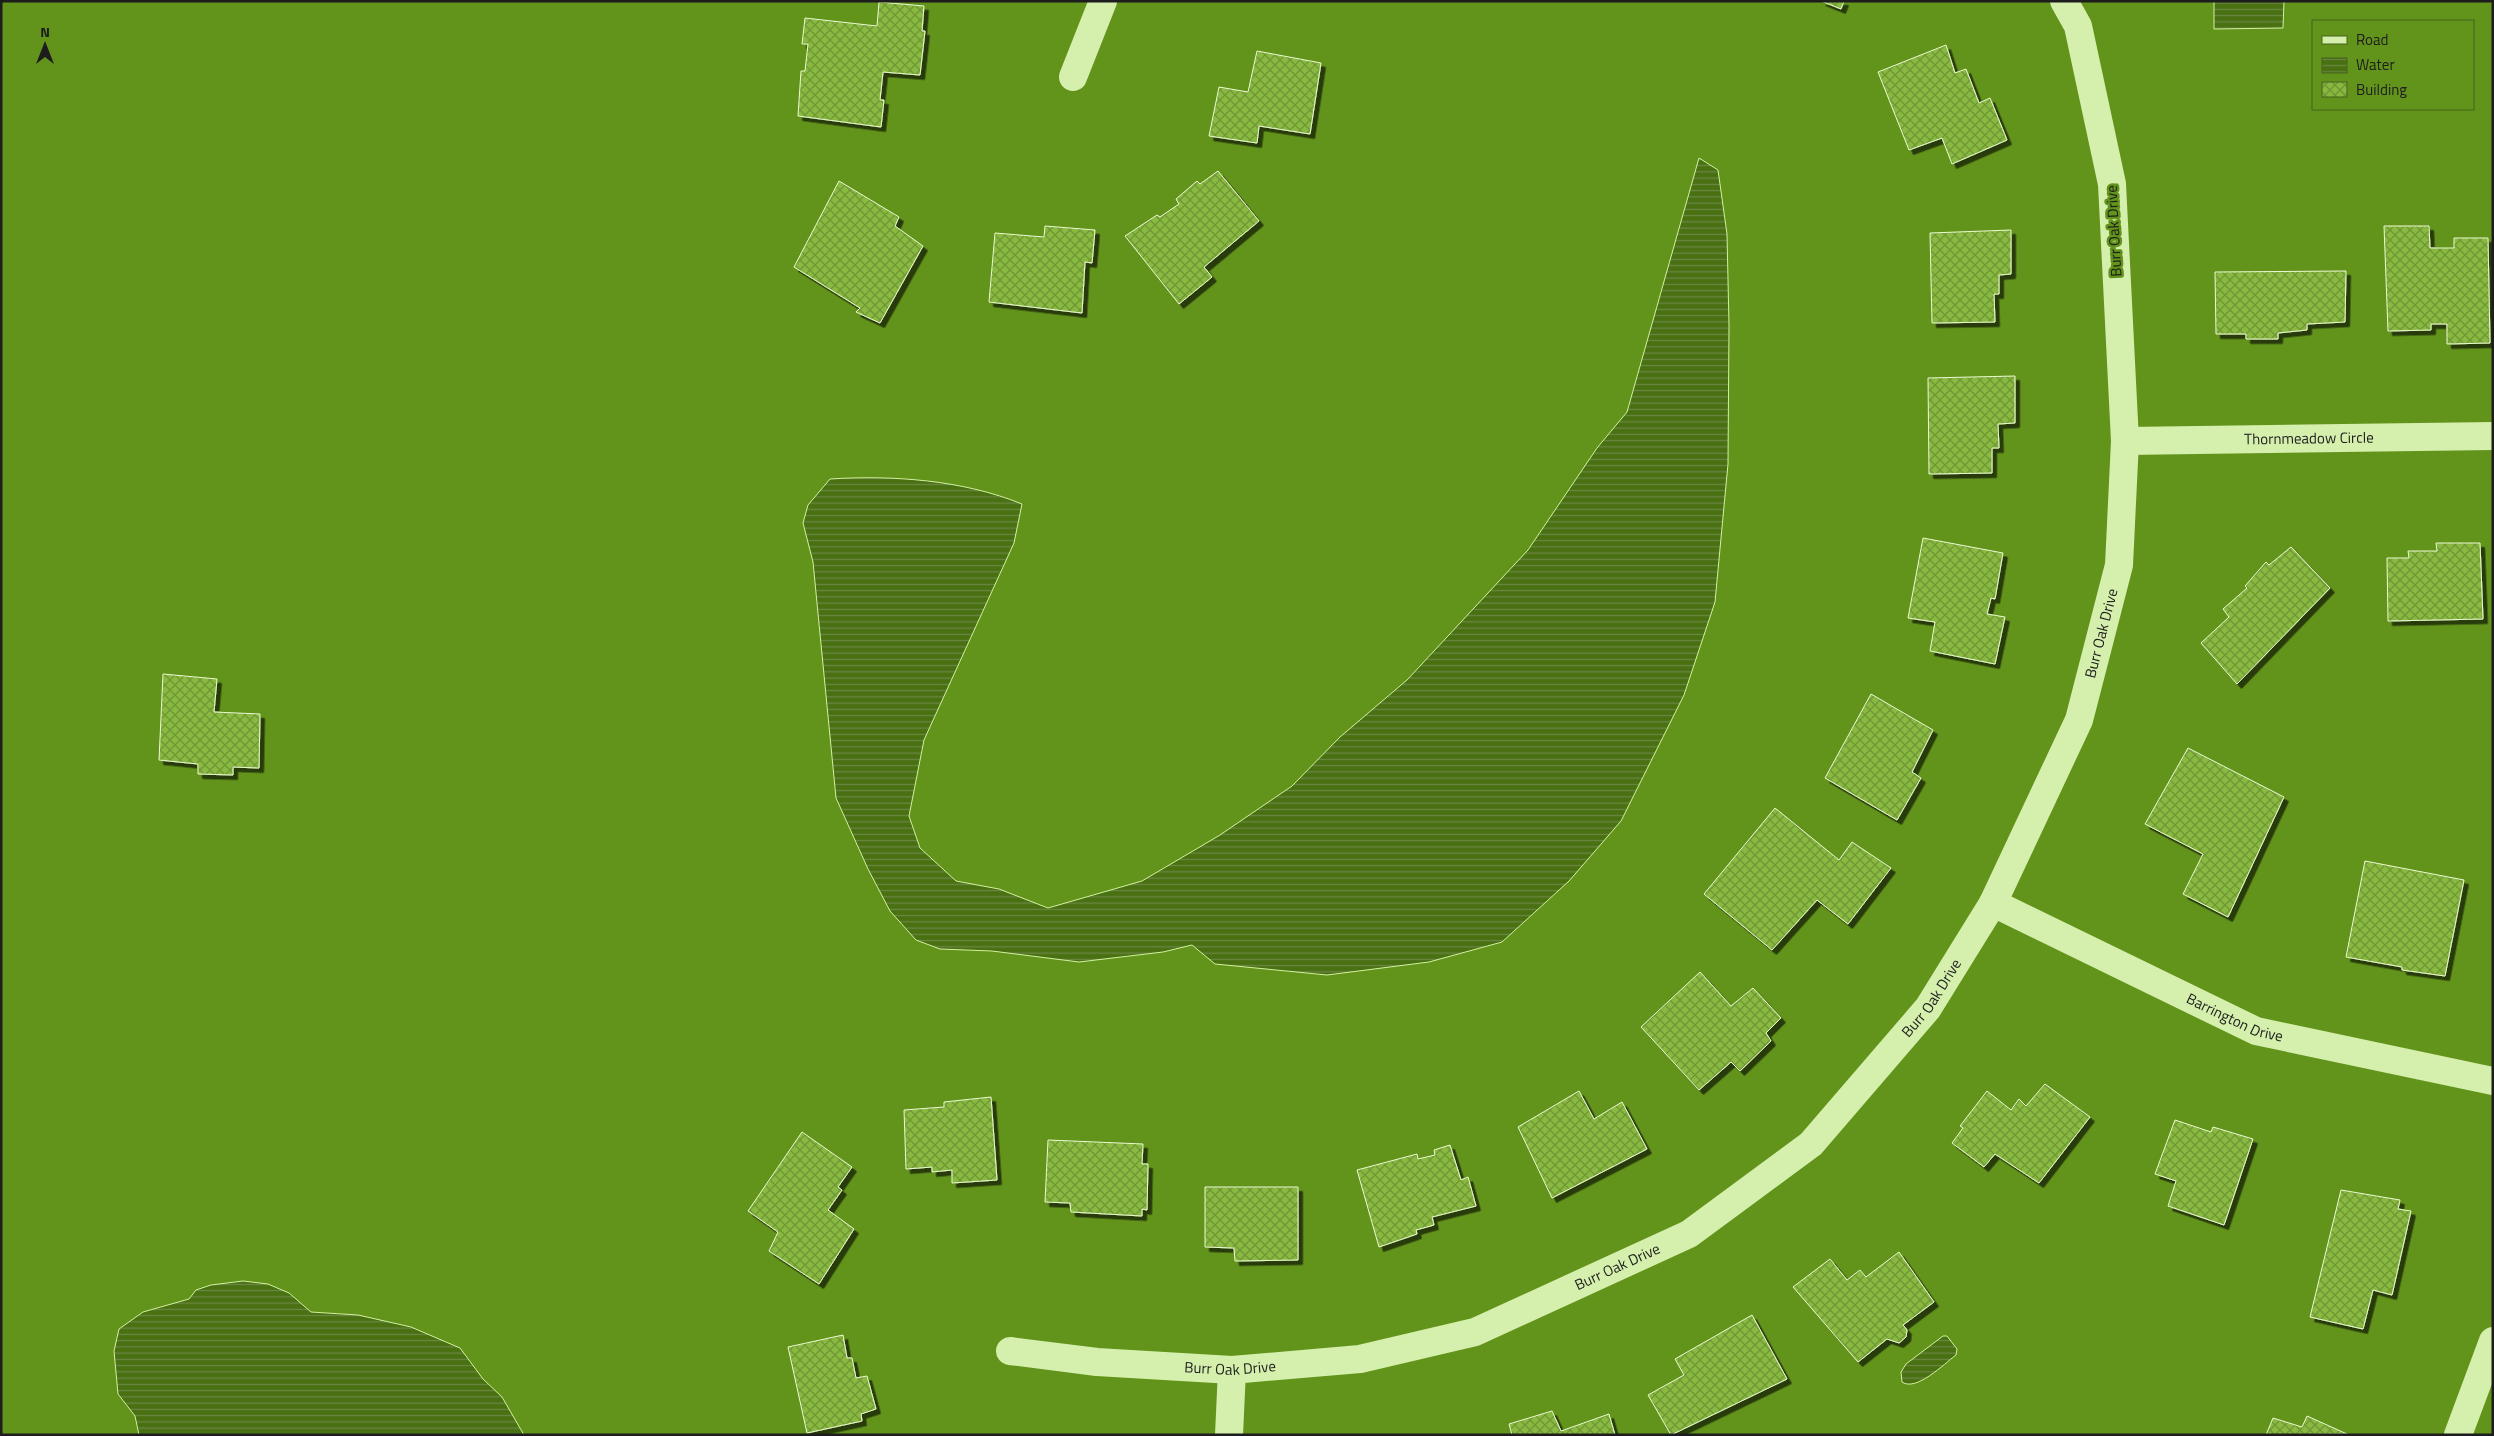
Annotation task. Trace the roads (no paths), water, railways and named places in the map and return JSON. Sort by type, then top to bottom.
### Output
[{"type":"street","points":[[1073,77],[1103,1]]},
{"type":"street","name":"Burr Oak Drive","points":[[1010,1351],[1097,1362],[1232,1370],[1360,1358],[1475,1332],[1689,1234],[1811,1144],[1928,1008],[1994,903],[2080,720],[2118,565],[2125,441],[2112,184],[2078,26],[2064,1]]},
{"type":"street","name":"Thornmeadow Circle","points":[[2125,441],[2493,436]]},
{"type":"street","name":"Barrington Drive","points":[[1994,903],[2256,1031],[2493,1081]]},
{"type":"street","points":[[2458,1435],[2493,1341]]},
{"type":"street","points":[[1228,1435],[1232,1370]]},
{"type":"water","points":[[2214,1],[2284,1],[2283,28],[2214,29]]},
{"type":"water","points":[[1699,158],[1718,170],[1727,234],[1729,325],[1728,464],[1715,602],[1684,695],[1621,821],[1569,881],[1502,942],[1429,962],[1327,975],[1215,964],[1192,945],[1163,952],[1079,962],[992,951],[940,949],[916,940],[890,911],[868,869],[836,798],[813,562],[803,523],[808,505],[830,479],[903,479],[952,484],[976,489],[1022,504],[1014,543],[924,740],[909,816],[920,848],[956,881],[999,889],[1048,908],[1142,881],[1220,835],[1292,786],[1340,737],[1407,680],[1528,550],[1597,448],[1627,412]]},
{"type":"water","points":[[243,1281],[268,1284],[289,1293],[311,1312],[358,1315],[411,1327],[460,1348],[483,1379],[502,1397],[524,1435],[139,1435],[135,1416],[118,1394],[114,1351],[119,1329],[143,1312],[189,1299],[196,1290],[211,1285]]},
{"type":"water","points":[[1943,1336],[1947,1336],[1957,1349],[1956,1355],[1930,1376],[1922,1380],[1908,1384],[1902,1382],[1901,1372],[1906,1364]]}]
